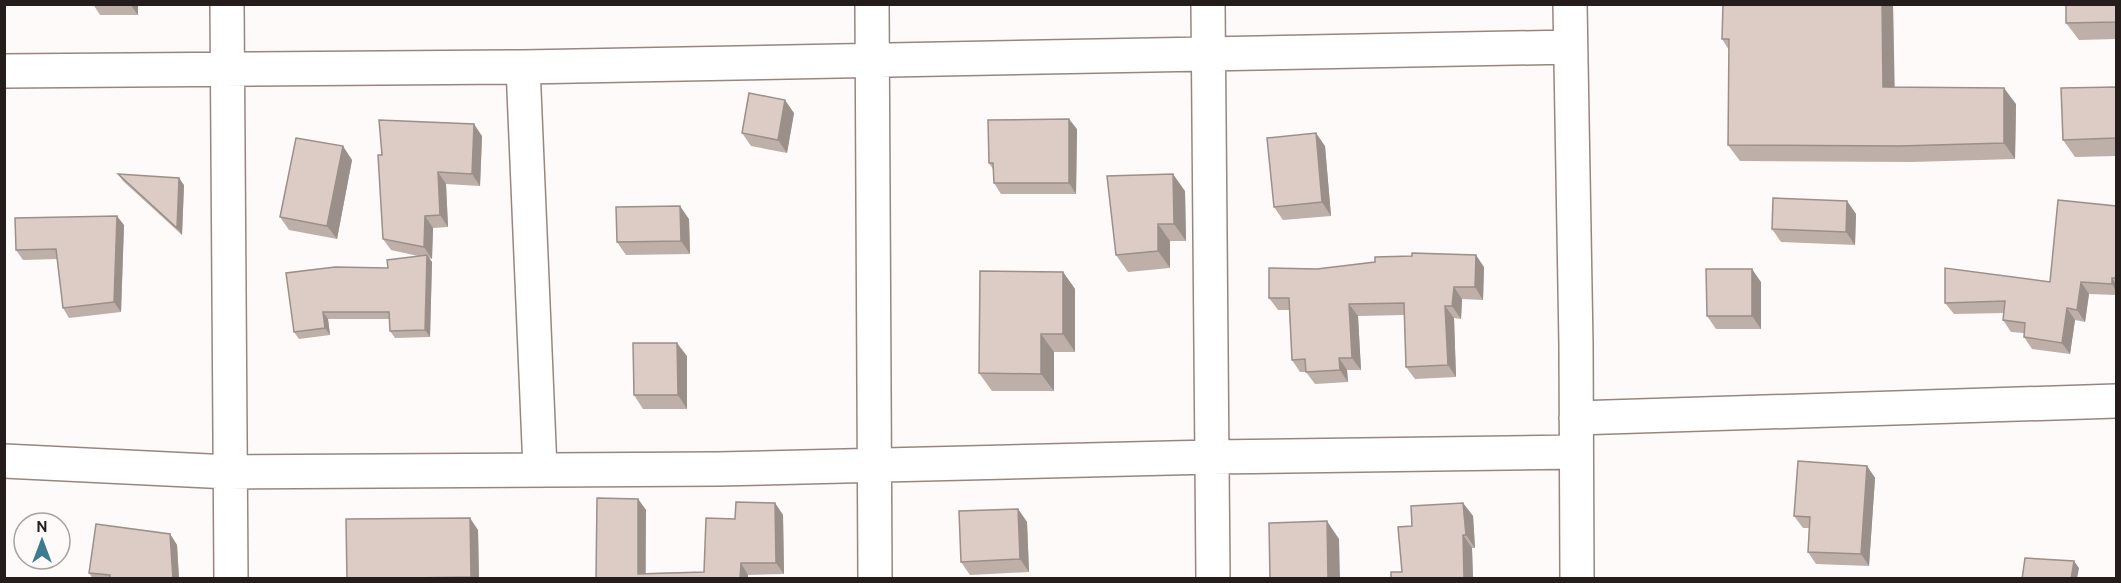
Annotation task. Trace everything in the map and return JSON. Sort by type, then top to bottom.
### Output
[{"type":"street","points":[[227,4],[231,579]]},
{"type":"street","points":[[872,4],[875,579]]},
{"type":"street","points":[[1208,4],[1213,579]]},
{"type":"street","points":[[1570,4],[1577,579]]},
{"type":"street","points":[[4,71],[523,67],[1208,52],[1570,47]]},
{"type":"street","points":[[523,67],[540,469]]},
{"type":"street","points":[[1576,418],[2116,400]]},
{"type":"street","points":[[4,461],[229,472],[874,465],[1576,452]]},
{"type":"building","points":[[1723,4],[1882,4],[1883,87],[2004,88],[2004,143],[1899,146],[1728,145],[1729,39],[1722,39]]},
{"type":"building","points":[[2066,4],[2116,4],[2116,22],[2066,23]]},
{"type":"building","points":[[2116,87],[2116,138],[2063,140],[2061,88]]},
{"type":"building","points":[[749,93],[785,100],[778,140],[742,133]]},
{"type":"building","points":[[1069,119],[1069,183],[994,183],[993,163],[989,163],[988,120]]},
{"type":"building","points":[[379,120],[474,124],[472,174],[438,172],[440,215],[425,216],[424,247],[383,239],[378,155],[382,155]]},
{"type":"building","points":[[1316,133],[1322,202],[1274,207],[1267,138]]},
{"type":"building","points":[[296,138],[343,146],[327,226],[280,217]]},
{"type":"building","points":[[118,174],[179,178],[177,228]]},
{"type":"building","points":[[1173,174],[1174,224],[1158,224],[1158,251],[1116,255],[1107,176]]},
{"type":"building","points":[[1773,198],[1847,201],[1846,232],[1772,229]]},
{"type":"building","points":[[2058,200],[2116,206],[2116,278],[2112,278],[2112,284],[2081,282],[2077,310],[2067,308],[2062,343],[2024,337],[2025,323],[2003,320],[2005,301],[1945,303],[1945,268],[2050,282]]},
{"type":"building","points":[[680,206],[681,241],[617,242],[616,207]]},
{"type":"building","points":[[117,216],[114,302],[63,308],[56,249],[16,250],[15,218]]},
{"type":"building","points":[[1412,253],[1476,255],[1475,287],[1454,287],[1452,306],[1445,306],[1448,365],[1406,367],[1404,303],[1349,304],[1352,358],[1339,358],[1340,370],[1306,372],[1305,359],[1292,360],[1289,298],[1269,298],[1269,268],[1317,269],[1375,262],[1375,257],[1412,256]]},
{"type":"building","points":[[427,255],[425,330],[390,331],[389,312],[323,312],[325,328],[294,332],[286,273],[335,267],[388,268],[387,260]]},
{"type":"building","points":[[1706,269],[1752,269],[1752,316],[1707,316]]},
{"type":"building","points":[[980,271],[1063,272],[1063,334],[1041,334],[1041,374],[979,373]]},
{"type":"building","points":[[633,343],[677,343],[678,395],[634,395]]},
{"type":"building","points":[[1798,461],[1867,466],[1861,554],[1808,552],[1810,517],[1794,516]]},
{"type":"building","points":[[597,498],[638,499],[638,574],[704,572],[706,518],[735,519],[736,502],[775,503],[776,563],[741,563],[740,579],[596,579]]},
{"type":"building","points":[[1463,503],[1466,535],[1463,535],[1464,579],[1391,579],[1391,572],[1402,572],[1398,527],[1412,526],[1411,506]]},
{"type":"building","points":[[1018,509],[1020,559],[961,562],[959,511]]},
{"type":"building","points":[[470,518],[471,577],[347,579],[346,519]]},
{"type":"building","points":[[1327,521],[1328,579],[1270,579],[1269,523]]},
{"type":"building","points":[[96,524],[170,534],[173,579],[110,579],[110,575],[89,573]]},
{"type":"building","points":[[2025,558],[2074,561],[2071,579],[2022,579]]}]
